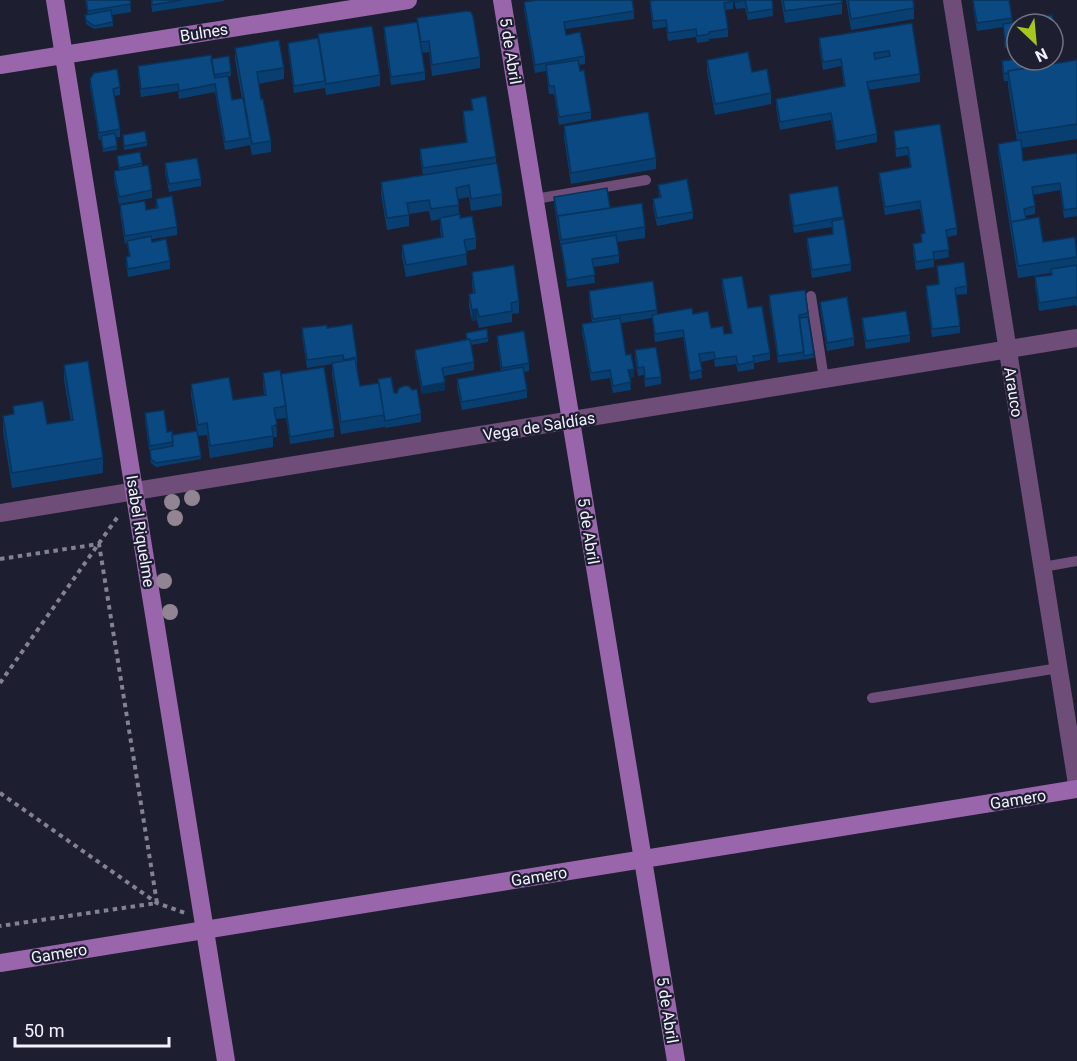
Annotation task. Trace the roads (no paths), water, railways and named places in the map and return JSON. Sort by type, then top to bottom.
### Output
[{"type":"street","name":"Isabel Riquelme","points":[[55,0],[226,1061]]},
{"type":"street","name":"Bulnes","points":[[0,65],[408,0]]},
{"type":"street","name":"5 de Abril","points":[[502,0],[676,1061]]},
{"type":"street","name":"Arauco","points":[[952,0],[1077,783]]},
{"type":"street","name":"Vega de Saldías","points":[[0,513],[1077,338]]},
{"type":"street","name":"Gamero","points":[[0,963],[1077,789]]},
{"type":"lane","points":[[535,199],[646,180]]},
{"type":"lane","points":[[811,296],[824,379]]},
{"type":"lane","points":[[1042,567],[1077,561]]},
{"type":"lane","points":[[872,698],[1059,668]]}]
